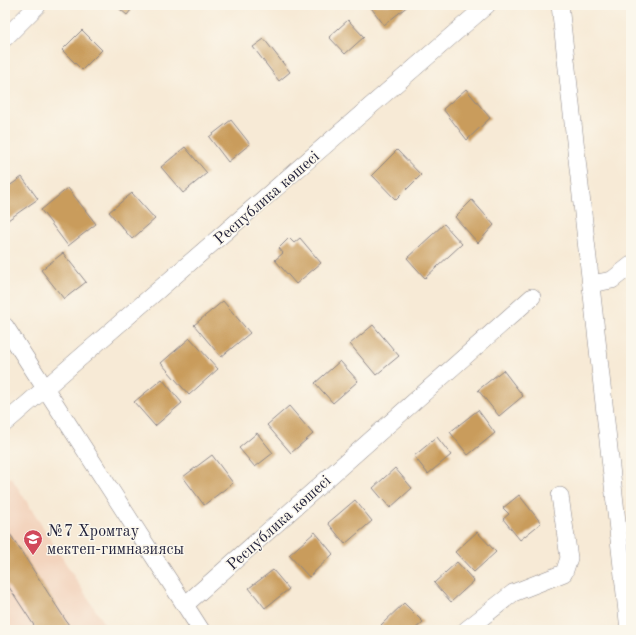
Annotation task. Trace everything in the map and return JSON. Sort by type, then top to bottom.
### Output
[{"type":"street","points":[[5,38],[38,5]]},
{"type":"street","name":"Республика көшесі","points":[[5,423],[487,5]]},
{"type":"street","points":[[560,5],[590,284],[625,538],[629,630]]},
{"type":"street","points":[[590,284],[612,280],[631,265]]},
{"type":"street","name":"Республика көшесі","points":[[185,605],[532,297]]},
{"type":"street","points":[[5,326],[44,389],[202,630]]},
{"type":"street","points":[[466,630],[513,593],[564,573],[569,558],[560,496]]},
{"type":"shaded area","name":"№7 Хромтау мектеп-гимназиясы","points":[[11,477],[108,630],[5,630],[5,481]]},
{"type":"building","points":[[115,5],[135,5],[127,15]]},
{"type":"building","points":[[369,5],[409,5],[384,25]]},
{"type":"building","points":[[348,20],[364,37],[345,54],[329,37]]},
{"type":"building","points":[[82,30],[102,50],[82,70],[62,50]]},
{"type":"building","points":[[264,39],[290,72],[279,81],[253,47]]},
{"type":"building","points":[[466,89],[490,118],[467,140],[443,109]]},
{"type":"building","points":[[231,120],[250,144],[228,162],[209,137]]},
{"type":"building","points":[[185,147],[207,173],[183,193],[161,167]]},
{"type":"building","points":[[397,150],[421,175],[396,200],[372,175]]},
{"type":"building","points":[[22,177],[38,199],[5,222],[5,189]]},
{"type":"building","points":[[68,188],[96,224],[68,246],[41,210]]},
{"type":"building","points":[[132,193],[155,219],[132,239],[109,212]]},
{"type":"building","points":[[472,200],[494,225],[478,243],[455,217]]},
{"type":"building","points":[[444,224],[462,244],[425,278],[407,258]]},
{"type":"building","points":[[289,238],[294,243],[300,238],[321,263],[296,284],[275,260],[283,253],[279,248]]},
{"type":"building","points":[[63,253],[86,282],[64,299],[41,270]]},
{"type":"building","points":[[223,301],[250,333],[221,357],[194,325]]},
{"type":"building","points":[[373,325],[399,356],[376,375],[350,344]]},
{"type":"building","points":[[190,338],[218,369],[189,395],[161,363]]},
{"type":"building","points":[[340,361],[358,381],[333,403],[315,383]]},
{"type":"building","points":[[503,370],[523,396],[499,416],[478,390]]},
{"type":"building","points":[[162,379],[182,403],[155,426],[134,402]]},
{"type":"building","points":[[289,406],[313,434],[291,453],[267,425]]},
{"type":"building","points":[[478,410],[495,433],[468,455],[450,432]]},
{"type":"building","points":[[257,433],[273,453],[255,467],[239,448]]},
{"type":"building","points":[[437,437],[451,455],[428,474],[414,456]]},
{"type":"building","points":[[212,455],[233,483],[204,505],[183,477]]},
{"type":"building","points":[[395,468],[412,488],[390,508],[373,488]]},
{"type":"building","points":[[519,495],[541,523],[520,540],[503,519],[509,514],[503,508]]},
{"type":"building","points":[[355,500],[372,521],[345,544],[328,523]]},
{"type":"building","points":[[315,532],[333,554],[309,577],[289,555]]},
{"type":"building","points":[[477,532],[496,552],[474,572],[455,552]]},
{"type":"building","points":[[10,534],[72,630],[37,630],[5,581],[5,537]]},
{"type":"building","points":[[457,562],[474,581],[451,602],[434,583]]},
{"type":"building","points":[[273,570],[289,589],[265,608],[249,588]]},
{"type":"building","points":[[404,603],[423,622],[414,630],[386,630],[381,625]]},
{"type":"place","name":"№7 Хромтау мектеп-гимназиясы","points":[[33,556]]}]
